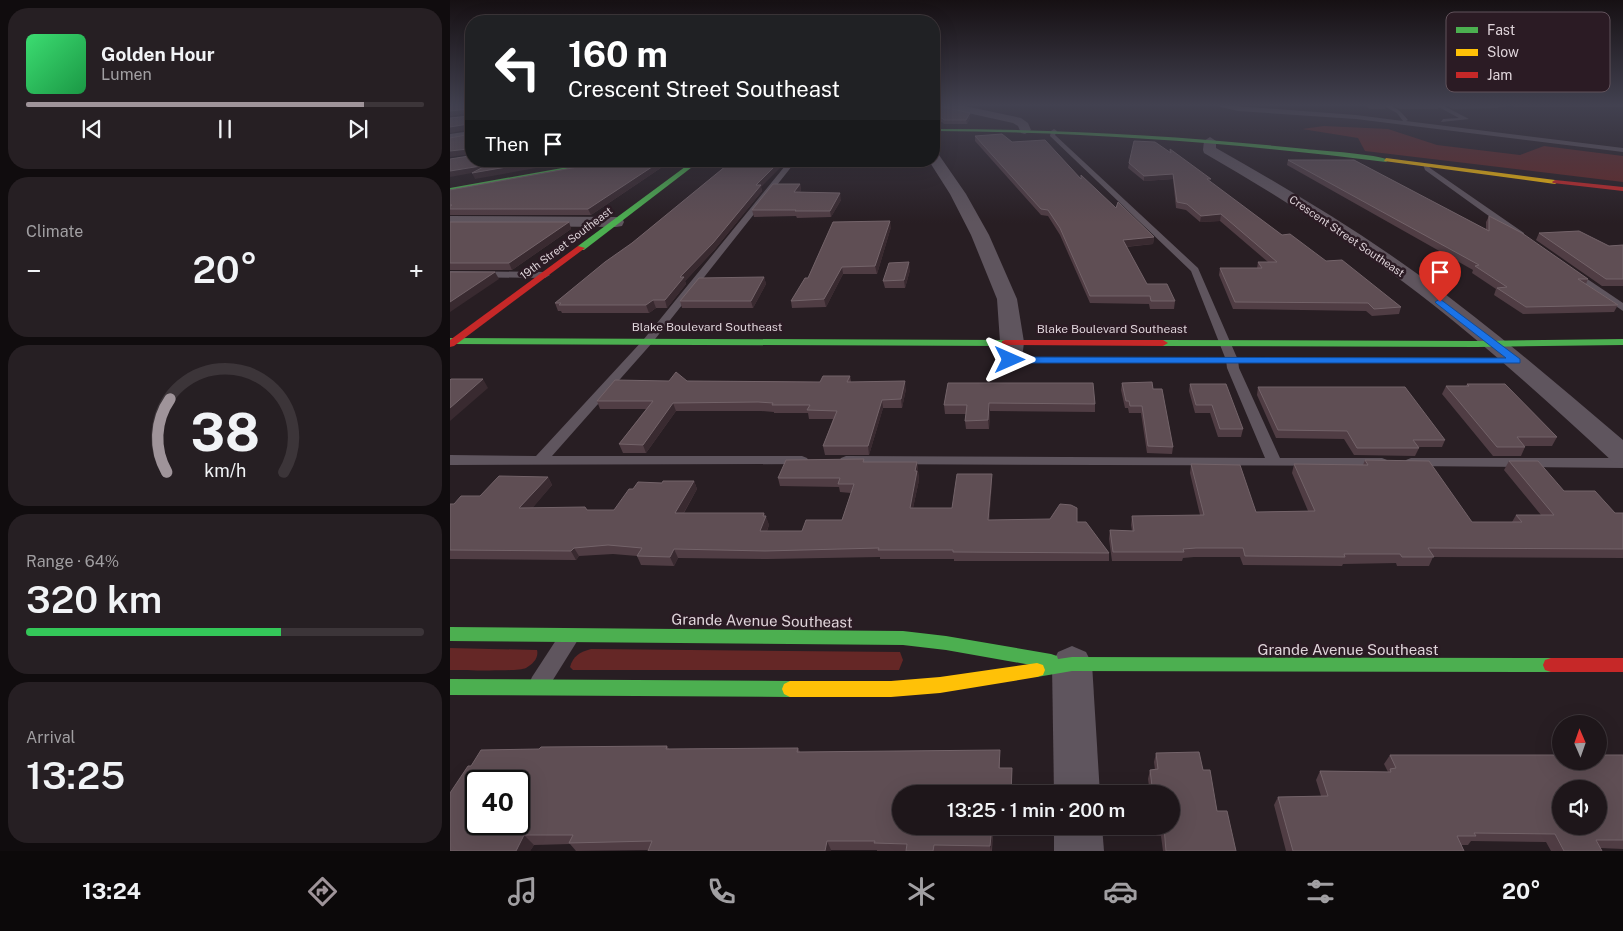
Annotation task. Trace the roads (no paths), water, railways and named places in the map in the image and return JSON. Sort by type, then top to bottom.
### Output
[{"type":"street","name":"Crescent Street Southeast","points":[[1210,144],[1209,150],[1303,205],[1411,279],[1510,357],[1623,455]]},
{"type":"street","points":[[1234,144],[1623,189]]},
{"type":"street","points":[[940,166],[980,235],[1007,299],[1011,355]]},
{"type":"street","points":[[450,190],[578,167]]},
{"type":"street","name":"19th Street Southeast","points":[[452,342],[689,167]]},
{"type":"street","points":[[450,221],[616,222]]},
{"type":"street","name":"Blake Boulevard Southeast","points":[[452,342],[648,341],[1011,355],[1225,343],[1510,357],[1623,342]]},
{"type":"street","points":[[612,359],[652,359]]},
{"type":"street","name":"Grande Avenue Southeast","points":[[450,634],[904,638],[1072,664],[1623,665]]},
{"type":"street","points":[[1072,664],[1077,785]]},
{"type":"street","name":"Grande Avenue Southeast","points":[[450,687],[891,689],[940,686],[1072,664]]},
{"type":"street","points":[[1078,835],[1079,851]]},
{"type":"lane","points":[[1061,144],[1195,270],[1232,360],[1232,368],[1274,462]]},
{"type":"lane","points":[[1575,144],[1623,150]]},
{"type":"lane","points":[[1425,165],[1427,169],[1525,238]]},
{"type":"lane","points":[[540,460],[648,341],[788,167]]},
{"type":"lane","points":[[1566,267],[1623,308]]},
{"type":"lane","points":[[450,274],[544,274]]},
{"type":"lane","points":[[450,460],[1623,463]]},
{"type":"lane","points":[[537,688],[571,634]]}]
